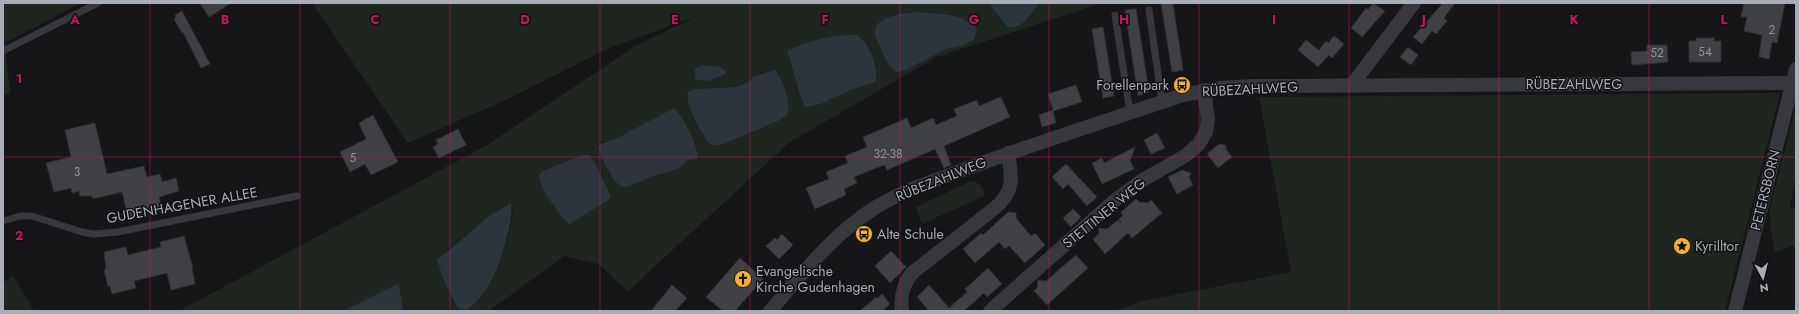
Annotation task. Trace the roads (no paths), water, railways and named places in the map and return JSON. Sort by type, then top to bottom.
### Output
[{"type":"street","points":[[1351,86],[1414,3]]},
{"type":"street","name":"PETERSBORN","points":[[1735,311],[1796,69]]},
{"type":"street","name":"RÜBEZAHLWEG","points":[[770,311],[824,248],[876,207],[914,189],[1008,153],[1162,102],[1204,90],[1254,86],[1793,83]]},
{"type":"street","name":"STETTINER WEG","points":[[990,311],[1114,201],[1141,181],[1185,156],[1199,144],[1206,132],[1208,120],[1204,90]]},
{"type":"street","points":[[902,311],[902,292],[912,273],[994,208],[1006,196],[1012,176],[1008,153]]},
{"type":"lane","points":[[3,51],[98,3]]},
{"type":"lane","points":[[1149,10],[1162,102]]},
{"type":"lane","points":[[1115,16],[1130,113]]},
{"type":"lane","name":"GUDENHAGENER ALLEE","points":[[3,220],[20,216],[32,216],[82,232],[118,232],[297,196]]},
{"type":"place","name":"Forellenpark","points":[[1182,85]]},
{"type":"place","name":"Alte Schule","points":[[864,234]]},
{"type":"place","name":"Kyrilltor","points":[[1682,246]]},
{"type":"place","name":"Evangelische Kirche Gudenhagen","points":[[743,279]]}]
